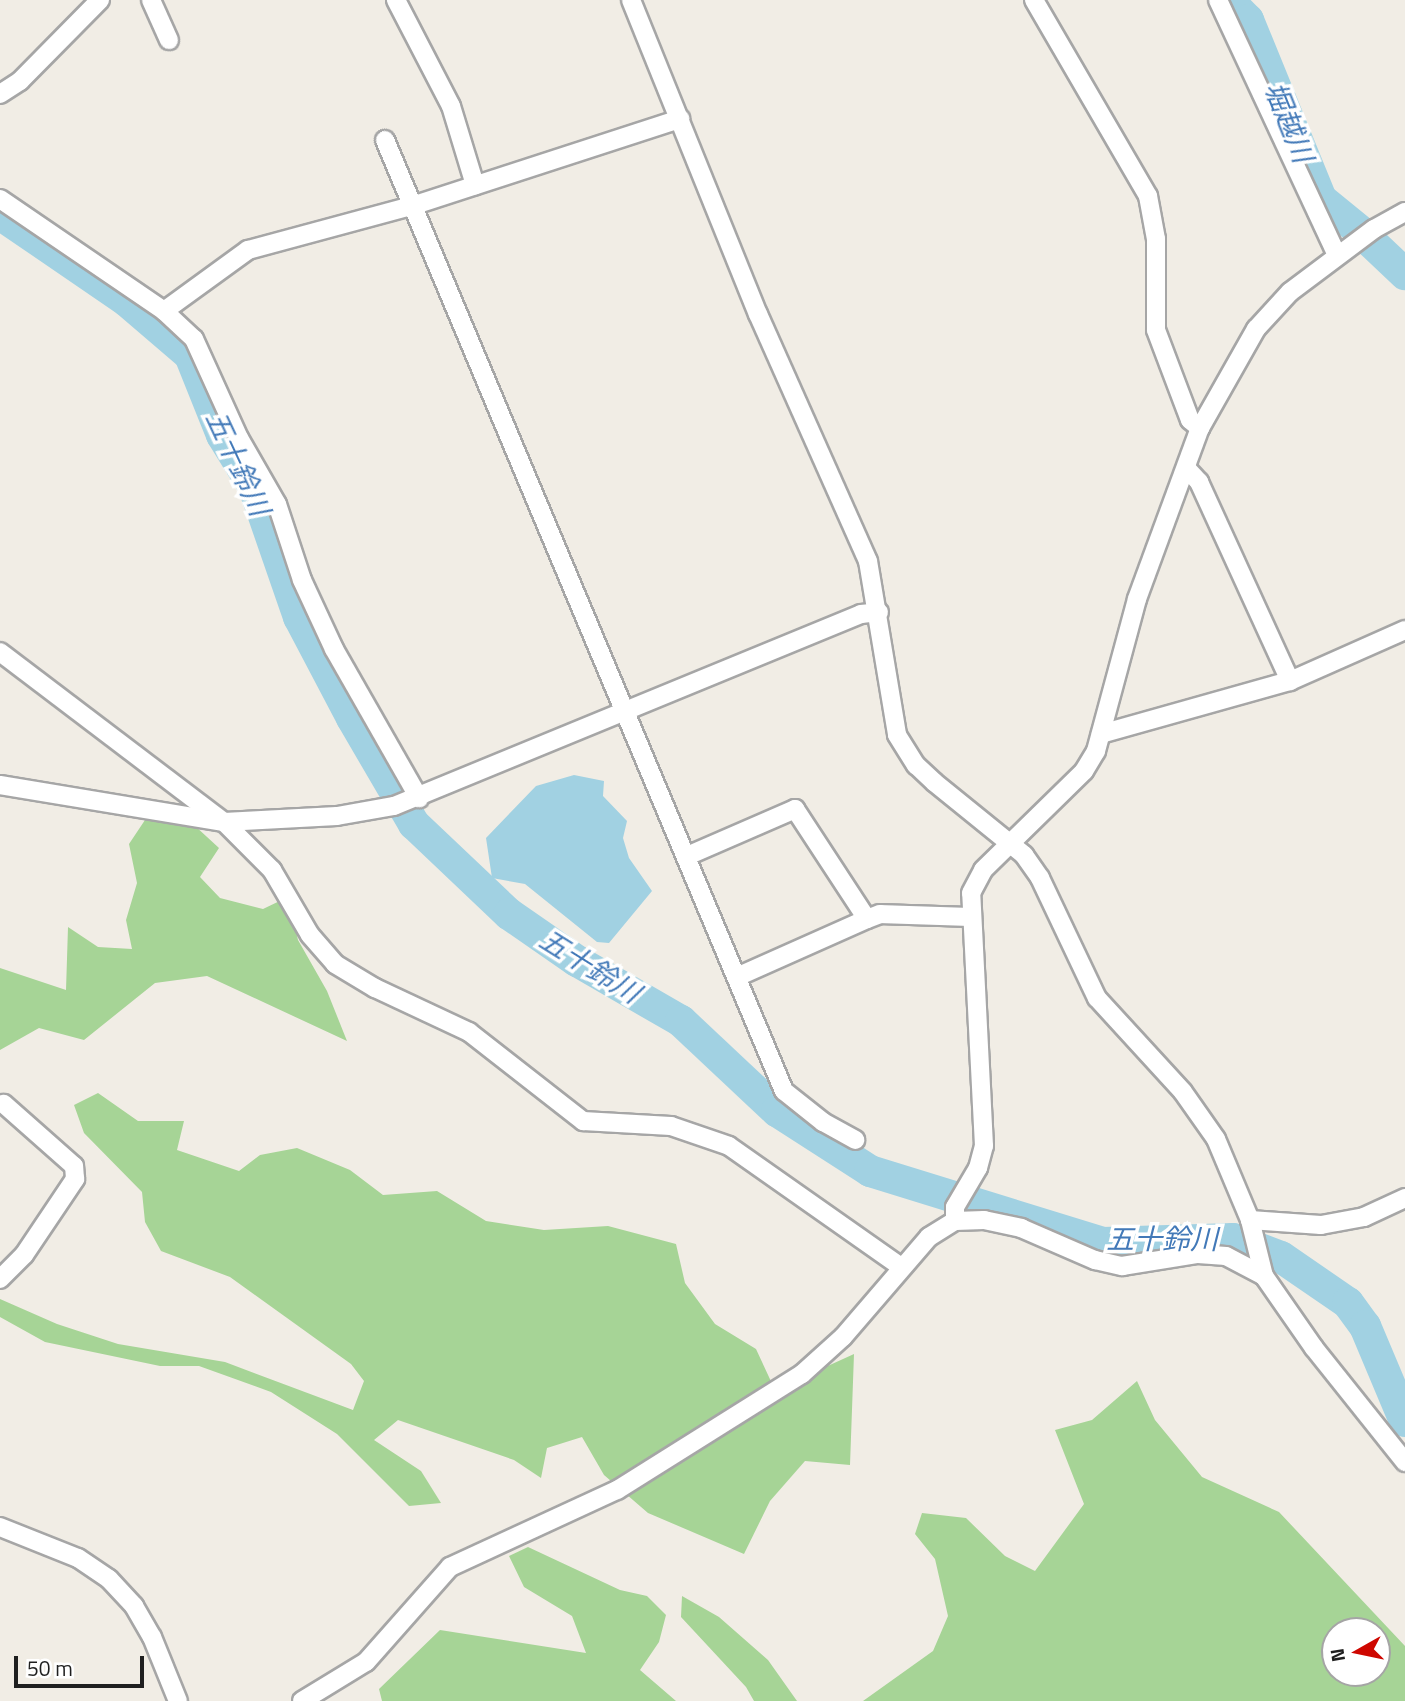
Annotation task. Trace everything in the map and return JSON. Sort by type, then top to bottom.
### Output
[{"type":"street","points":[[0,94],[20,81],[100,0]]},
{"type":"street","points":[[151,0],[169,40]]},
{"type":"street","points":[[396,0],[451,106],[475,185]]},
{"type":"street","points":[[631,0],[753,303],[868,561],[879,612],[888,699],[897,735],[916,765],[1011,841],[1040,878],[1097,998],[1183,1092],[1216,1139],[1252,1227],[1263,1269],[1314,1348],[1405,1462]]},
{"type":"street","points":[[1034,0],[1149,196],[1156,239],[1156,330],[1190,421],[1200,428]]},
{"type":"street","points":[[1219,0],[1337,255]]},
{"type":"street","points":[[164,310],[248,250],[415,205],[680,119]]},
{"type":"street","points":[[385,140],[415,205],[784,1091],[823,1122],[855,1140]]},
{"type":"street","points":[[0,199],[164,310],[194,339],[207,362],[239,438],[277,504],[302,580],[408,802]]},
{"type":"street","points":[[302,1701],[366,1662],[450,1567],[617,1490],[802,1374],[843,1337],[929,1237],[955,1214],[984,1146],[969,917],[971,893],[983,870],[1084,771],[1101,734],[1137,599],[1200,428],[1256,328],[1290,292],[1337,255],[1374,229],[1405,212]]},
{"type":"street","points":[[1187,468],[1199,482],[1290,681]]},
{"type":"street","points":[[0,785],[225,822],[324,818],[408,802],[627,714],[861,614],[879,612]]},
{"type":"street","points":[[1101,734],[1290,681],[1405,630]]},
{"type":"street","points":[[0,652],[225,822],[272,870],[310,935],[335,964],[374,988],[469,1032],[583,1121],[671,1126],[729,1146],[901,1268]]},
{"type":"street","points":[[687,856],[795,809],[867,919]]},
{"type":"street","points":[[737,977],[880,914],[969,917]]},
{"type":"street","points":[[0,1279],[24,1255],[75,1178],[74,1166],[4,1104]]},
{"type":"street","points":[[1252,1227],[1321,1225],[1364,1217],[1405,1198]]},
{"type":"street","points":[[955,1214],[1021,1228],[1096,1260],[1122,1266],[1198,1254],[1226,1256],[1263,1269]]},
{"type":"street","points":[[5,1535],[78,1559],[109,1579],[134,1606],[152,1637],[178,1701]]},
{"type":"green space","points":[[145,820],[194,825],[219,848],[200,877],[220,898],[263,909],[288,897],[298,940],[327,991],[347,1041],[207,976],[155,983],[84,1040],[39,1028],[0,1050],[0,968],[66,990],[68,927],[98,947],[132,949],[126,920],[137,883],[129,844]]},
{"type":"green space","points":[[98,1093],[138,1121],[184,1121],[177,1150],[239,1171],[260,1155],[297,1148],[350,1170],[383,1195],[437,1191],[486,1221],[544,1230],[608,1226],[676,1244],[685,1283],[715,1324],[756,1349],[775,1390],[854,1354],[850,1465],[805,1461],[770,1501],[744,1554],[648,1513],[604,1475],[582,1437],[547,1448],[541,1478],[514,1460],[398,1420],[374,1440],[421,1471],[441,1503],[409,1506],[337,1434],[271,1392],[199,1366],[160,1366],[45,1342],[0,1317],[0,1299],[57,1324],[118,1344],[225,1362],[353,1410],[364,1381],[351,1364],[230,1277],[161,1251],[145,1222],[142,1192],[84,1133],[74,1105]]},
{"type":"green space","points":[[1137,1381],[1155,1420],[1202,1477],[1279,1512],[1378,1617],[1321,1617],[1321,1687],[1391,1687],[1391,1631],[1405,1646],[1405,1701],[863,1701],[933,1651],[948,1616],[935,1559],[915,1534],[922,1513],[966,1518],[1005,1556],[1035,1571],[1084,1504],[1055,1430],[1092,1420]]},
{"type":"green space","points":[[528,1547],[620,1590],[647,1596],[666,1615],[659,1642],[640,1670],[676,1701],[382,1701],[379,1689],[440,1630],[586,1653],[572,1616],[524,1587],[509,1556]]},
{"type":"green space","points":[[682,1596],[719,1617],[768,1660],[797,1701],[754,1701],[746,1687],[681,1617]]},
{"type":"water","points":[[574,775],[604,781],[603,796],[627,821],[623,838],[629,858],[652,891],[609,943],[597,942],[525,884],[492,878],[486,838],[536,786]]},
{"type":"waterway","name":"堀越川","points":[[1231,3],[1248,20],[1321,199],[1360,231]]},
{"type":"waterway","name":"五十鈴川","points":[[0,214],[127,301],[190,355],[222,435],[254,487],[299,617],[352,718],[414,824],[509,914],[577,961],[681,1021],[777,1111],[870,1171],[1103,1243],[1233,1239],[1281,1257],[1348,1303],[1365,1326],[1405,1421]]},
{"type":"waterway","name":"堀越川","points":[[1371,242],[1405,274]]}]
